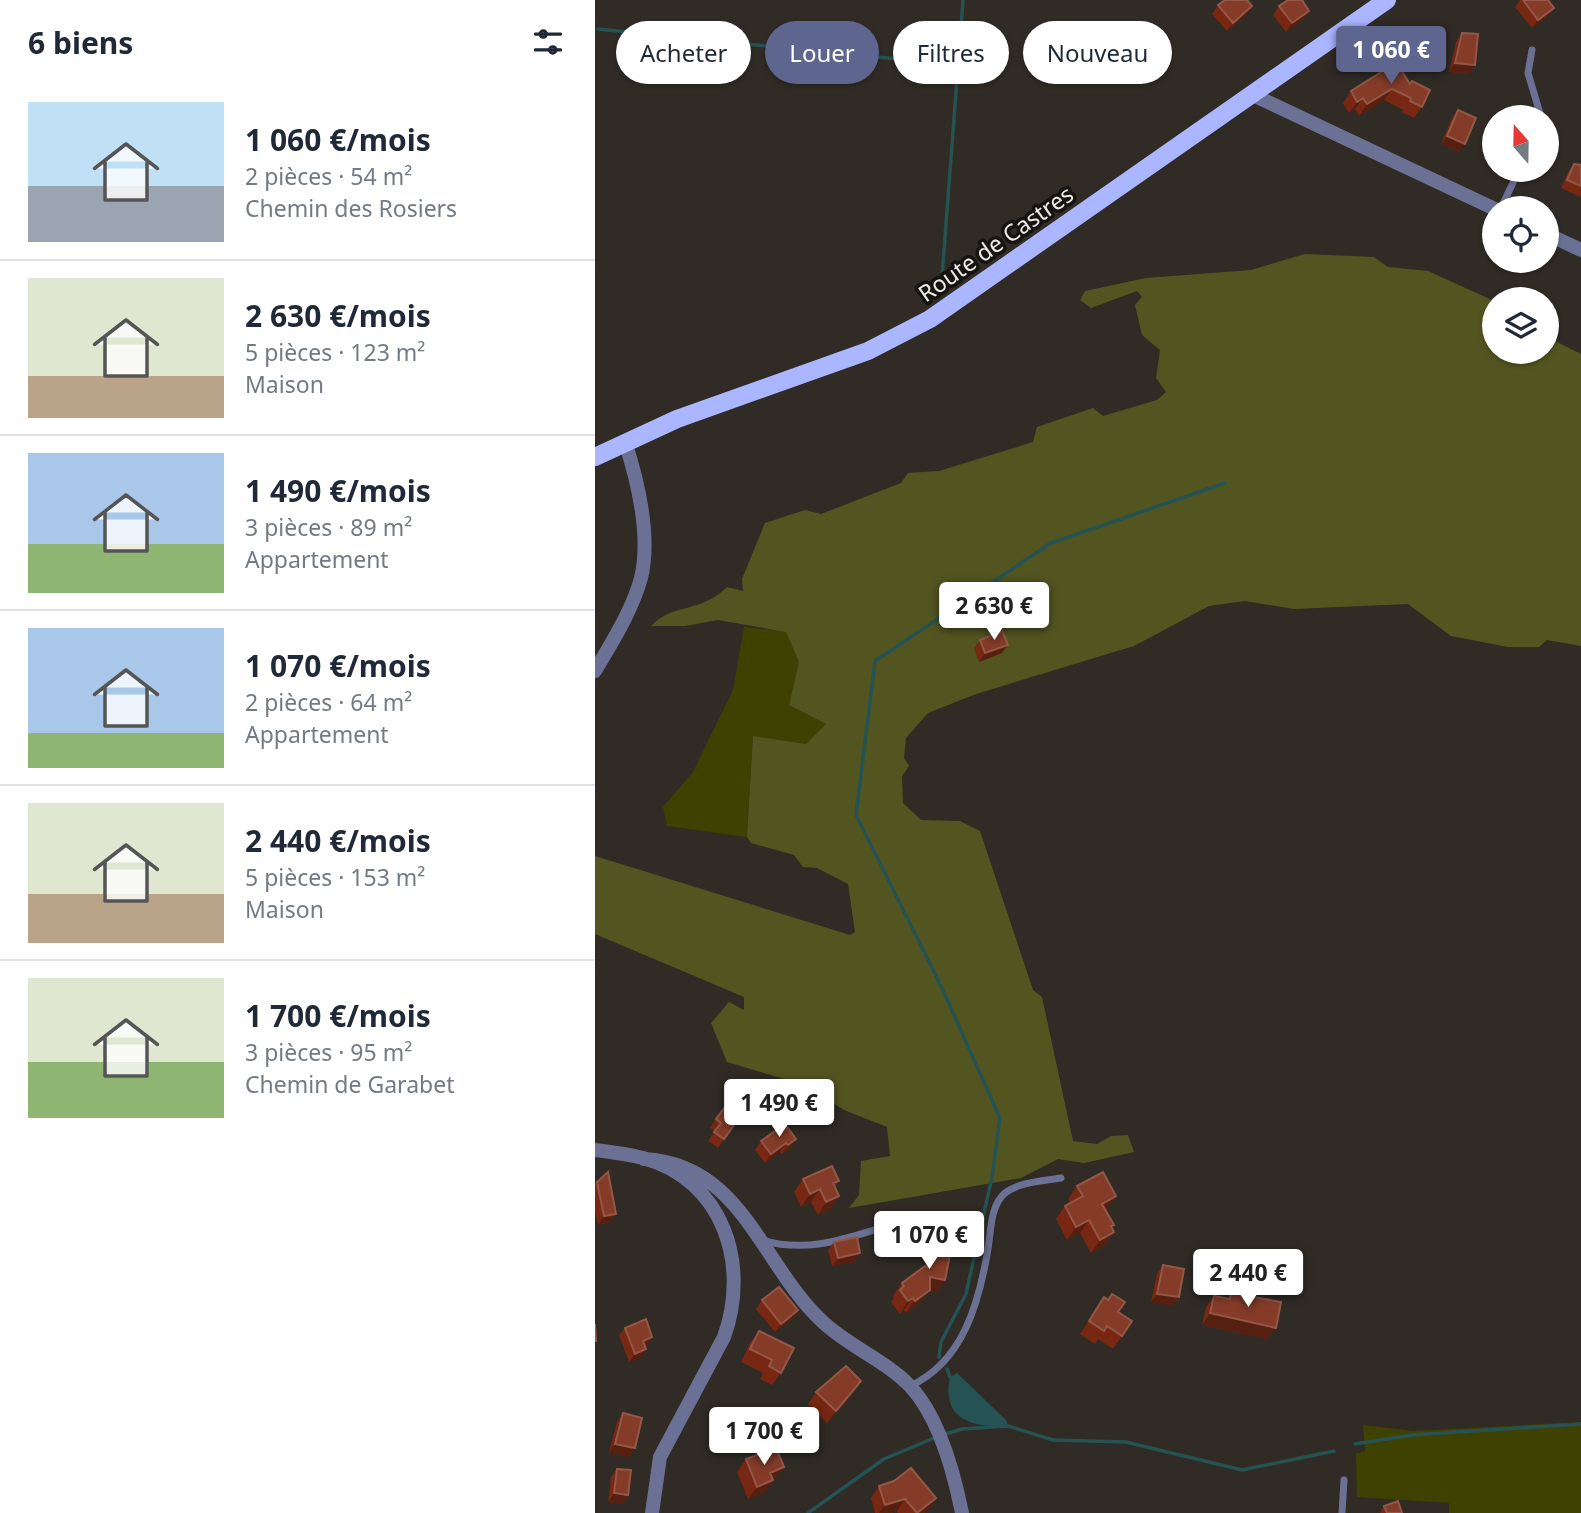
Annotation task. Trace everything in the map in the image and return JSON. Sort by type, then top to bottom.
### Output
[{"type":"main road","name":"Route de Castres","points":[[595,457],[677,419],[834,365],[900,336],[966,296],[1387,0]]},
{"type":"street","points":[[1253,95],[1482,203]]},
{"type":"street","points":[[1559,240],[1581,250]]},
{"type":"street","points":[[595,671],[636,593],[643,565],[638,499],[625,442]]},
{"type":"street","points":[[595,1150],[678,1162],[707,1177],[745,1217],[803,1302],[825,1324],[910,1386],[930,1416],[962,1513]]},
{"type":"street","points":[[644,1158],[688,1182],[712,1208],[726,1233],[736,1279],[735,1299],[724,1337],[660,1457],[652,1513]]},
{"type":"lane","points":[[1532,50],[1528,73],[1537,105]]},
{"type":"lane","points":[[910,1386],[930,1376],[949,1359],[964,1331],[978,1299],[992,1218],[1001,1198],[1022,1185],[1061,1178]]},
{"type":"lane","points":[[761,1240],[786,1247],[809,1247],[884,1227]]},
{"type":"lane","points":[[1342,1513],[1344,1480]]},
{"type":"shaded area","points":[[1305,254],[1374,257],[1388,267],[1428,271],[1482,296],[1482,364],[1559,364],[1559,343],[1581,354],[1581,646],[1547,640],[1539,647],[1508,647],[1451,636],[1408,604],[1294,609],[1245,601],[1209,606],[1134,646],[976,694],[928,713],[906,738],[904,758],[909,766],[902,776],[903,803],[921,820],[960,821],[980,831],[1033,990],[1042,997],[1073,1141],[1097,1144],[1111,1136],[1128,1135],[1134,1152],[1084,1163],[1058,1159],[1021,1178],[849,1208],[859,1195],[861,1161],[890,1156],[887,1127],[844,1110],[804,1085],[727,1062],[711,1023],[729,1002],[744,1010],[744,997],[595,934],[595,856],[850,935],[855,932],[848,884],[817,868],[803,867],[794,855],[751,843],[747,837],[753,736],[806,744],[826,724],[789,705],[799,662],[786,632],[718,620],[685,626],[651,626],[669,614],[707,601],[727,587],[743,591],[742,579],[765,523],[805,510],[821,514],[901,483],[908,473],[939,471],[1033,442],[1037,427],[1093,408],[1103,416],[1157,400],[1166,392],[1156,378],[1160,350],[1142,335],[1135,305],[1142,297],[1137,291],[1091,308],[1080,300],[1085,291],[1146,278],[1251,270]]},
{"type":"shaded area","points":[[744,627],[786,631],[799,662],[789,705],[826,724],[806,744],[753,736],[747,837],[667,826],[663,807],[693,772],[733,690]]},
{"type":"shaded area","points":[[1581,1422],[1581,1513],[1449,1513],[1449,1503],[1357,1497],[1356,1454],[1365,1451],[1363,1425],[1413,1431]]},
{"type":"water","points":[[957,1373],[1006,1420],[1008,1426],[971,1423],[955,1412],[948,1392],[950,1377]]},
{"type":"building","points":[[1225,0],[1247,0],[1252,6],[1233,23],[1218,5]]},
{"type":"building","points":[[1288,0],[1302,0],[1309,11],[1292,23],[1279,6]]},
{"type":"building","points":[[1523,0],[1548,0],[1554,8],[1538,20]]},
{"type":"building","points":[[1462,33],[1478,34],[1475,65],[1455,63]]},
{"type":"building","points":[[1395,60],[1410,84],[1412,81],[1430,90],[1422,107],[1392,89],[1367,104],[1363,98],[1357,102],[1351,91],[1386,69],[1384,66]]},
{"type":"building","points":[[1458,110],[1476,118],[1465,144],[1447,136]]},
{"type":"building","points":[[1574,164],[1581,165],[1581,186],[1567,180]]},
{"type":"building","points":[[1002,631],[1008,645],[985,653],[980,640]]},
{"type":"building","points":[[737,1091],[746,1097],[739,1107],[744,1111],[724,1139],[714,1132],[721,1123],[716,1119]]},
{"type":"building","points":[[785,1124],[796,1139],[771,1154],[761,1141]]},
{"type":"building","points":[[832,1166],[839,1181],[833,1183],[839,1196],[826,1202],[820,1189],[810,1194],[803,1179]]},
{"type":"building","points":[[608,1172],[616,1214],[604,1216],[597,1182]]},
{"type":"building","points":[[1103,1172],[1116,1196],[1102,1204],[1114,1225],[1111,1226],[1114,1232],[1100,1240],[1089,1220],[1076,1227],[1065,1206],[1083,1196],[1077,1186]]},
{"type":"building","points":[[937,1236],[953,1240],[945,1280],[930,1277],[930,1290],[915,1301],[913,1298],[908,1301],[900,1290],[904,1286],[902,1283],[925,1266],[930,1267]]},
{"type":"building","points":[[857,1237],[860,1253],[838,1258],[834,1242]]},
{"type":"building","points":[[1163,1265],[1184,1269],[1179,1297],[1157,1294]]},
{"type":"building","points":[[779,1287],[798,1310],[781,1324],[762,1300]]},
{"type":"building","points":[[1231,1293],[1281,1302],[1276,1328],[1210,1313],[1214,1296],[1230,1299]]},
{"type":"building","points":[[1112,1294],[1125,1302],[1118,1312],[1132,1321],[1122,1336],[1107,1326],[1104,1331],[1089,1321],[1104,1297],[1108,1300]]},
{"type":"building","points":[[646,1319],[652,1337],[643,1341],[646,1349],[635,1354],[625,1328]]},
{"type":"building","points":[[759,1331],[794,1348],[781,1373],[769,1366],[772,1360],[750,1349]]},
{"type":"building","points":[[846,1366],[861,1381],[836,1411],[816,1392]]},
{"type":"building","points":[[623,1413],[642,1418],[635,1448],[615,1444]]},
{"type":"building","points":[[777,1450],[784,1467],[770,1473],[773,1480],[757,1487],[746,1459],[762,1453],[764,1456]]},
{"type":"building","points":[[911,1468],[936,1498],[917,1513],[905,1499],[885,1505],[879,1486],[894,1481]]},
{"type":"building","points":[[617,1469],[631,1470],[628,1495],[614,1493]]},
{"type":"building","points":[[1398,1501],[1402,1513],[1387,1513],[1384,1506]]},
{"type":"waterway","points":[[942,277],[963,0]]},
{"type":"waterway","points":[[598,29],[893,59]]},
{"type":"waterway","points":[[939,1357],[941,1342],[966,1294],[992,1177],[1000,1118],[941,986],[856,815],[875,661],[1051,543],[1225,483]]},
{"type":"waterway","points":[[947,1369],[950,1377]]},
{"type":"waterway","points":[[1355,1444],[1412,1435],[1581,1424]]},
{"type":"waterway","points":[[942,1435],[962,1429],[1008,1426],[1053,1440],[1126,1442],[1242,1470],[1334,1451]]},
{"type":"waterway","points":[[808,1513],[884,1459],[934,1438]]}]
